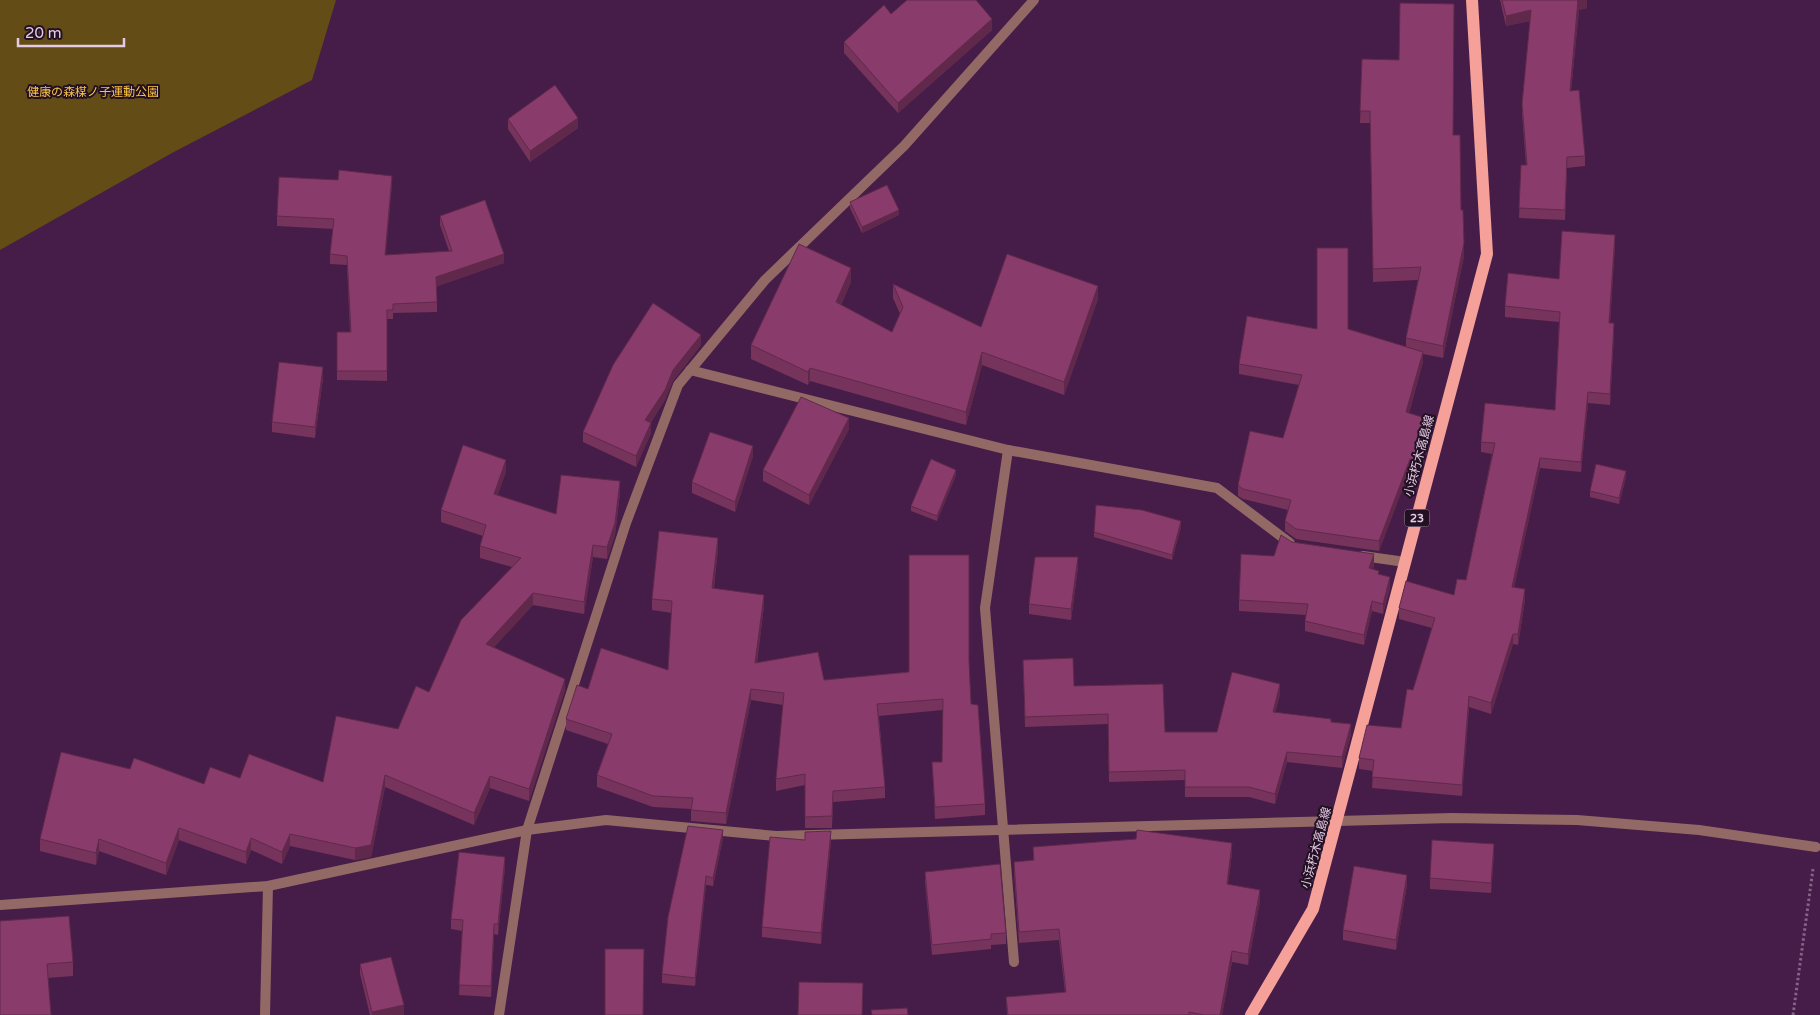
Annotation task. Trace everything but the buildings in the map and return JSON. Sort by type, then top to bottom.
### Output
[{"type":"main road","name":"小浜朽木高島線","points":[[1251,1015],[1313,910],[1487,254],[1472,0]]},
{"type":"street","points":[[498,1015],[527,830],[626,523],[678,385],[765,280],[904,146],[1034,0]]},
{"type":"street","points":[[690,370],[1008,450],[1218,488],[1293,546],[1303,547]]},
{"type":"street","points":[[1008,450],[985,608],[1014,962]]},
{"type":"street","points":[[1349,554],[1405,562]]},
{"type":"street","points":[[0,905],[268,886],[527,830],[606,820],[776,836],[1452,818],[1577,820],[1699,830],[1816,847]]},
{"type":"street","points":[[265,1015],[268,886]]},
{"type":"path","points":[[1793,1015],[1816,847]]},
{"type":"green space","name":"健康の森楳ノ子運動公園","points":[[0,0],[336,0],[312,80],[172,153],[0,250]]}]
